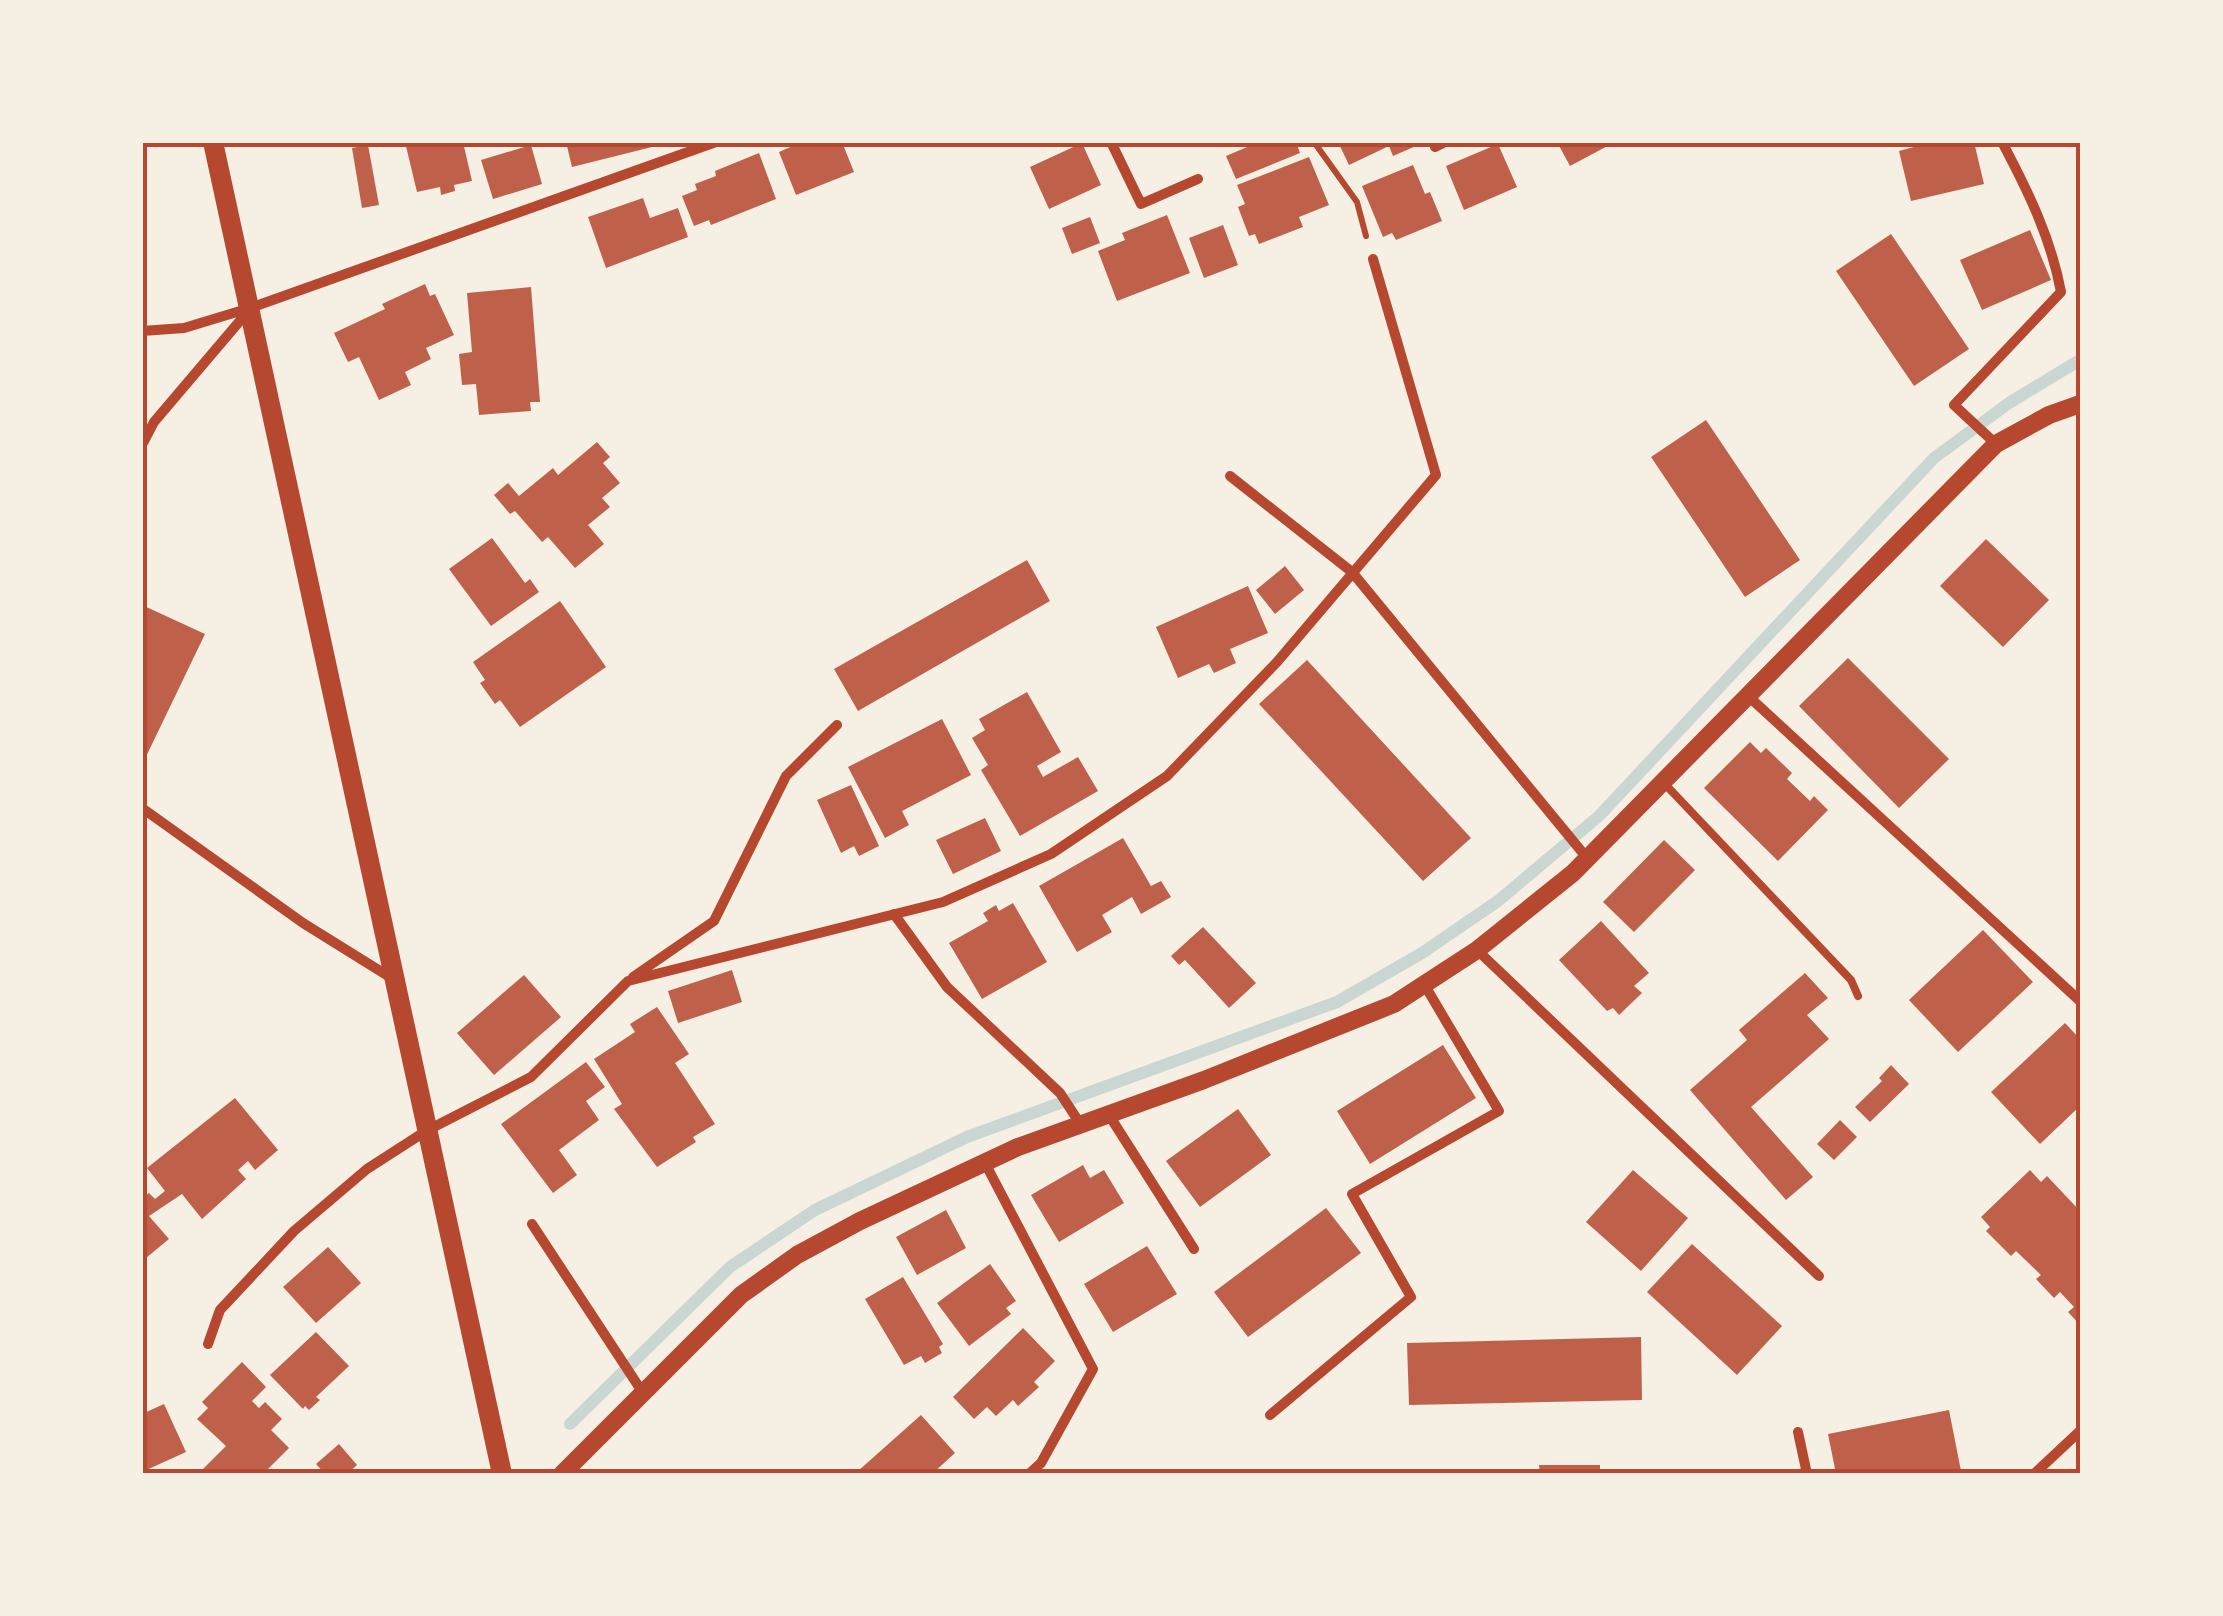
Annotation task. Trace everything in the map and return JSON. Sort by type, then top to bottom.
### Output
[{"type":"main road","points":[[213,142],[502,1474]]},
{"type":"street","points":[[142,331],[184,328],[250,308],[716,142]]},
{"type":"street","points":[[1111,142],[1141,204],[1198,180]]},
{"type":"street","points":[[1994,442],[1954,405],[2061,292],[2054,252],[2002,142]]},
{"type":"street","points":[[628,981],[943,902],[1051,854],[1167,776],[1277,662],[1436,474],[1373,259]]},
{"type":"street","points":[[142,446],[154,422],[250,308]]},
{"type":"street","points":[[562,1474],[639,1386],[741,1295],[798,1255],[985,1163],[1394,1004],[1477,950],[1586,857],[1994,442],[2080,404]]},
{"type":"street","points":[[1230,476],[1352,572],[1586,857]]},
{"type":"street","points":[[1746,695],[2080,1001]]},
{"type":"street","points":[[208,1344],[220,1310],[294,1232],[367,1169],[426,1130],[531,1077],[628,981],[714,920],[786,776],[837,725]]},
{"type":"street","points":[[142,808],[303,922],[393,979]]},
{"type":"street","points":[[894,914],[947,987],[1060,1094],[1080,1123]]},
{"type":"street","points":[[1477,950],[1819,1276]]},
{"type":"street","points":[[1270,1415],[1412,1297],[1352,1194],[1500,1111],[1424,984]]},
{"type":"street","points":[[1109,1115],[1194,1248]]},
{"type":"street","points":[[985,1163],[1092,1369],[1041,1463],[1029,1474]]},
{"type":"street","points":[[532,1224],[639,1386]]},
{"type":"street","points":[[1798,1432],[1807,1474]]},
{"type":"street","points":[[2034,1474],[2080,1432]]},
{"type":"lane","points":[[1662,780],[1852,980],[1858,996]]},
{"type":"path","points":[[1314,142],[1356,202],[1373,259]]},
{"type":"building","points":[[405,142],[463,142],[472,181],[454,185],[455,191],[441,195],[440,187],[417,192]]},
{"type":"building","points":[[566,142],[664,142],[664,144],[572,167]]},
{"type":"building","points":[[802,142],[842,142],[854,172],[796,195],[779,152]]},
{"type":"building","points":[[1259,142],[1296,142],[1300,153],[1236,179],[1226,156]]},
{"type":"building","points":[[1338,142],[1414,142],[1416,146],[1393,156],[1389,146],[1349,165]]},
{"type":"building","points":[[1557,142],[1615,142],[1570,166]]},
{"type":"building","points":[[1932,142],[1974,142],[1984,184],[1911,201],[1899,151]]},
{"type":"building","points":[[1082,143],[1101,185],[1049,209],[1030,167]]},
{"type":"building","points":[[1498,144],[1517,187],[1464,210],[1446,166]]},
{"type":"building","points":[[368,145],[379,205],[362,208],[352,148]]},
{"type":"building","points":[[531,145],[542,184],[493,199],[481,160]]},
{"type":"building","points":[[759,153],[776,199],[711,225],[709,220],[694,226],[682,196],[697,190],[695,184],[716,176],[715,171]]},
{"type":"building","points":[[1309,157],[1329,205],[1299,217],[1303,227],[1259,244],[1255,234],[1249,236],[1238,207],[1245,204],[1237,185]]},
{"type":"building","points":[[1413,165],[1442,221],[1396,240],[1392,233],[1383,237],[1362,186]]},
{"type":"building","points":[[643,198],[650,218],[678,208],[688,237],[606,268],[588,217]]},
{"type":"building","points":[[1167,215],[1190,273],[1117,301],[1098,251],[1125,240],[1122,233]]},
{"type":"building","points":[[1090,217],[1100,243],[1072,254],[1062,228]]},
{"type":"building","points":[[1223,225],[1238,265],[1204,278],[1189,238]]},
{"type":"building","points":[[2030,230],[2051,280],[1982,310],[1960,260]]},
{"type":"building","points":[[1891,234],[1969,349],[1914,386],[1836,271]]},
{"type":"building","points":[[425,284],[430,296],[435,294],[454,335],[426,348],[431,359],[405,372],[411,385],[379,400],[359,357],[348,362],[334,333],[385,309],[382,304]]},
{"type":"building","points":[[531,287],[540,402],[530,402],[531,411],[479,415],[476,384],[462,385],[459,354],[472,352],[467,293]]},
{"type":"building","points":[[1706,420],[1800,560],[1745,597],[1651,457]]},
{"type":"building","points":[[597,442],[610,457],[603,463],[620,483],[602,498],[610,507],[588,525],[604,544],[575,568],[548,537],[542,542],[515,511],[510,514],[494,495],[508,483],[519,496],[553,468],[558,475]]},
{"type":"building","points":[[492,538],[525,583],[530,579],[539,592],[491,626],[449,569]]},
{"type":"building","points":[[1986,539],[2049,600],[2003,647],[1940,586]]},
{"type":"building","points":[[1027,560],[1050,601],[858,711],[834,669]]},
{"type":"building","points":[[1285,566],[1304,590],[1275,614],[1256,590]]},
{"type":"building","points":[[1248,586],[1268,633],[1230,649],[1236,663],[1214,673],[1209,664],[1178,678],[1156,627]]},
{"type":"building","points":[[560,601],[606,667],[520,727],[500,700],[495,704],[480,683],[485,680],[473,662]]},
{"type":"building","points":[[142,605],[205,634],[142,765]]},
{"type":"building","points":[[1848,658],[1949,759],[1899,808],[1799,706]]},
{"type":"building","points":[[1307,660],[1471,838],[1423,881],[1259,704]]},
{"type":"building","points":[[1027,692],[1061,752],[1037,766],[1043,777],[1078,757],[1098,791],[1020,836],[981,770],[988,765],[972,738],[985,730],[979,719]]},
{"type":"building","points":[[942,719],[971,775],[902,811],[909,825],[885,838],[848,767]]},
{"type":"building","points":[[1750,742],[1761,753],[1766,748],[1792,773],[1787,779],[1810,801],[1814,796],[1828,810],[1778,861],[1704,788]]},
{"type":"building","points":[[851,785],[879,846],[859,856],[854,846],[841,853],[817,800]]},
{"type":"building","points":[[985,818],[1001,851],[953,874],[936,840]]},
{"type":"building","points":[[1123,838],[1151,886],[1161,881],[1171,897],[1141,914],[1132,897],[1102,915],[1112,932],[1077,952],[1039,886]]},
{"type":"building","points":[[1664,840],[1695,870],[1634,932],[1603,902]]},
{"type":"building","points":[[1013,903],[1047,962],[982,999],[949,943],[988,921],[983,913],[996,905],[999,911]]},
{"type":"building","points":[[1601,921],[1649,973],[1634,986],[1642,993],[1619,1015],[1613,1008],[1607,1011],[1559,960]]},
{"type":"building","points":[[1203,927],[1256,983],[1229,1008],[1185,960],[1179,965],[1171,956]]},
{"type":"building","points":[[1983,930],[2033,982],[1958,1052],[1909,1000]]},
{"type":"building","points":[[732,970],[742,1002],[678,1023],[668,991]]},
{"type":"building","points":[[1805,973],[1828,998],[1807,1015],[1829,1039],[1751,1107],[1813,1177],[1786,1200],[1690,1090],[1747,1040],[1739,1030]]},
{"type":"building","points":[[524,975],[561,1017],[494,1075],[457,1033]]},
{"type":"building","points":[[657,1007],[689,1054],[675,1063],[715,1124],[693,1137],[696,1142],[657,1167],[614,1109],[622,1104],[594,1059],[635,1032],[630,1024]]},
{"type":"building","points":[[2065,1023],[2080,1039],[2080,1106],[2040,1144],[1991,1092]]},
{"type":"building","points":[[1443,1045],[1476,1098],[1370,1164],[1337,1111]]},
{"type":"building","points":[[586,1062],[605,1087],[586,1101],[599,1120],[559,1150],[577,1175],[553,1193],[501,1124]]},
{"type":"building","points":[[1891,1065],[1909,1084],[1870,1122],[1855,1107],[1882,1081],[1879,1078]]},
{"type":"building","points":[[235,1098],[278,1150],[255,1170],[248,1161],[238,1170],[246,1179],[202,1219],[182,1194],[149,1216],[169,1239],[146,1258],[142,1255],[142,1198],[149,1193],[155,1199],[165,1191],[147,1168]]},
{"type":"building","points":[[1238,1109],[1271,1155],[1200,1207],[1166,1161]]},
{"type":"building","points":[[1840,1120],[1857,1137],[1834,1160],[1817,1144]]},
{"type":"building","points":[[1083,1165],[1090,1178],[1104,1170],[1124,1203],[1059,1242],[1031,1195]]},
{"type":"building","points":[[1633,1170],[1688,1218],[1641,1271],[1586,1222]]},
{"type":"building","points":[[2030,1170],[2041,1182],[2047,1176],[2080,1211],[2080,1325],[2068,1312],[2074,1307],[2060,1292],[2054,1298],[2036,1279],[2041,1275],[2016,1251],[2011,1256],[1986,1231],[1990,1227],[1981,1217]]},
{"type":"building","points":[[1326,1208],[1361,1253],[1248,1337],[1214,1292]]},
{"type":"building","points":[[946,1210],[966,1248],[917,1275],[896,1237]]},
{"type":"building","points":[[1692,1244],[1782,1326],[1737,1375],[1647,1292]]},
{"type":"building","points":[[1147,1246],[1177,1294],[1113,1332],[1084,1284]]},
{"type":"building","points":[[328,1247],[361,1283],[316,1323],[283,1287]]},
{"type":"building","points":[[990,1264],[1016,1301],[1006,1308],[1011,1314],[969,1346],[937,1303]]},
{"type":"building","points":[[903,1277],[943,1344],[939,1347],[942,1353],[925,1363],[921,1356],[904,1365],[865,1299]]},
{"type":"building","points":[[1023,1328],[1055,1361],[1034,1382],[1039,1387],[1018,1406],[1013,1400],[996,1416],[987,1407],[974,1419],[953,1397]]},
{"type":"building","points":[[316,1332],[349,1366],[316,1397],[320,1400],[309,1410],[305,1406],[303,1409],[270,1375]]},
{"type":"building","points":[[1641,1337],[1642,1400],[1409,1405],[1407,1343]]},
{"type":"building","points":[[242,1362],[266,1387],[252,1401],[259,1408],[265,1402],[282,1419],[271,1430],[289,1448],[263,1474],[198,1474],[226,1446],[197,1419],[208,1408],[202,1402]]},
{"type":"building","points":[[164,1404],[186,1452],[142,1472],[142,1414]]},
{"type":"building","points":[[1949,1410],[1961,1471],[1836,1474],[1828,1434]]},
{"type":"building","points":[[921,1415],[955,1453],[932,1474],[860,1474],[858,1471]]},
{"type":"building","points":[[339,1444],[357,1465],[347,1474],[325,1474],[316,1464]]},
{"type":"building","points":[[1539,1465],[1600,1465],[1600,1474],[1540,1474]]},
{"type":"waterway","points":[[570,1424],[730,1267],[815,1210],[967,1137],[1337,1002],[1422,953],[1498,901],[1599,816],[1934,458],[2009,403],[2080,360]]}]
